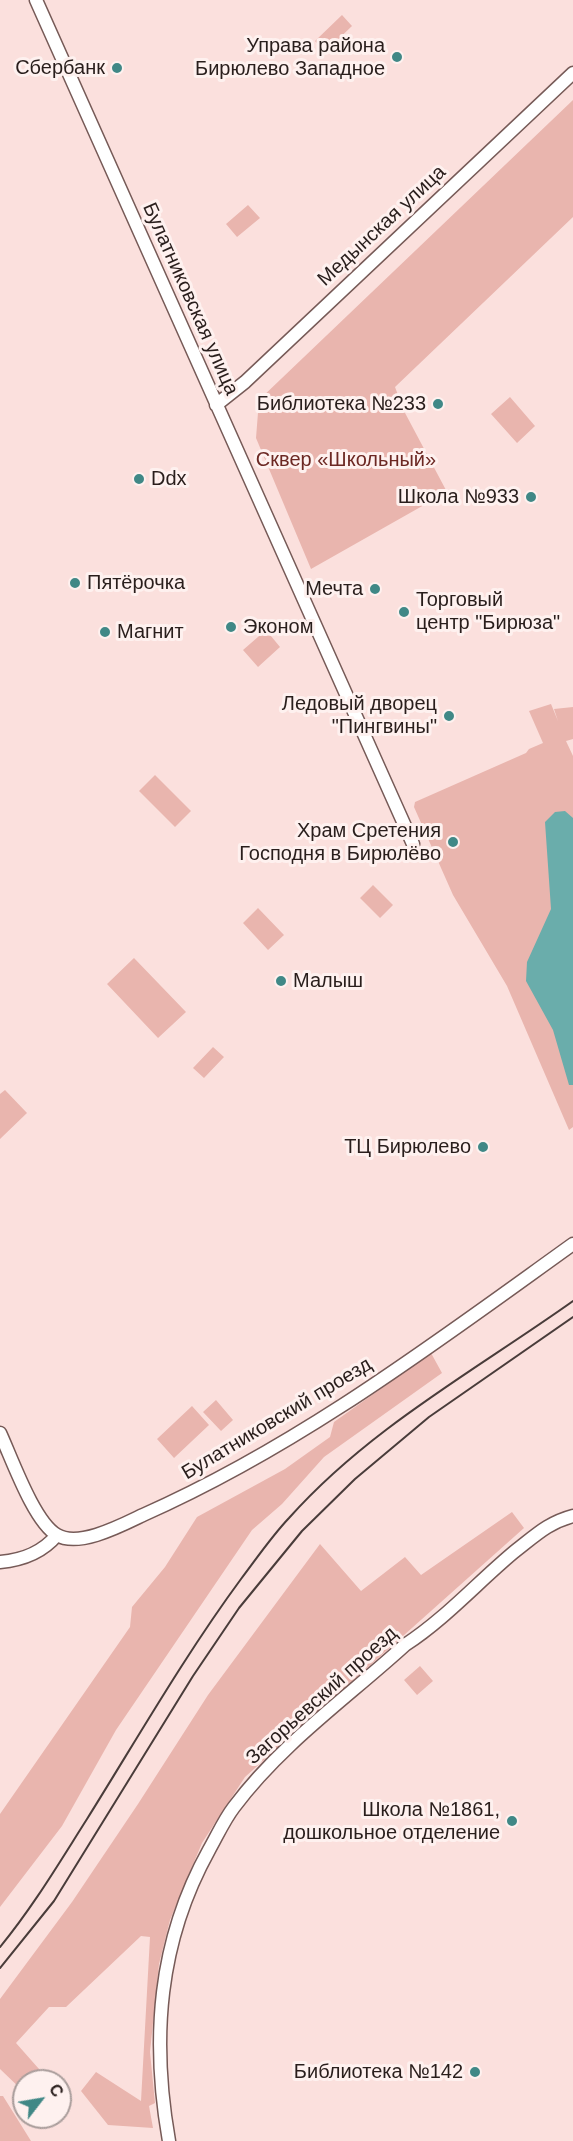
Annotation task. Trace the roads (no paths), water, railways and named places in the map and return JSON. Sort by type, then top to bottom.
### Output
[{"type":"street","name":"Булатниковская улица","points":[[36,0],[413,844]]},
{"type":"street","name":"Медынская улица","points":[[216,405],[245,382],[573,74]]},
{"type":"street","name":"Булатниковский проезд","points":[[53,1540],[82,1538],[103,1532],[180,1499],[250,1461],[362,1394],[573,1244]]},
{"type":"street","points":[[0,1433],[53,1540],[33,1555],[0,1562]]},
{"type":"street","name":"Загорьевский проезд","points":[[169,2141],[159,2046],[162,1989],[172,1937],[183,1905],[202,1862],[233,1808],[283,1753],[311,1727],[405,1645],[421,1634],[490,1571],[539,1531],[552,1523],[573,1516]]},
{"type":"water","points":[[565,811],[573,818],[573,1085],[569,1085],[553,1030],[526,981],[527,962],[551,909],[545,822],[555,812]]},
{"type":"railway","points":[[0,1947],[56,1868],[200,1637],[282,1525],[320,1486],[388,1428],[573,1301]]},
{"type":"railway","points":[[0,1968],[54,1901],[193,1676],[239,1608],[302,1531],[355,1479],[429,1417],[573,1317]]},
{"type":"place","name":"Управа района Бирюлево Западное","points":[[397,57]]},
{"type":"place","name":"Сбербанк","points":[[117,68]]},
{"type":"place","name":"Библиотека №233","points":[[438,404]]},
{"type":"place","name":"Ddx","points":[[139,479]]},
{"type":"place","name":"Школа №933","points":[[531,497]]},
{"type":"place","name":"Пятёрочка","points":[[75,583]]},
{"type":"place","name":"Мечта","points":[[375,589]]},
{"type":"place","name":"Торговый центр \"Бирюза\"","points":[[404,612]]},
{"type":"place","name":"Эконом","points":[[231,627]]},
{"type":"place","name":"Магнит","points":[[105,632]]},
{"type":"place","name":"Ледовый дворец \"Пингвины\"","points":[[449,716]]},
{"type":"place","name":"Храм Сретения Господня в Бирюлёво","points":[[453,842]]},
{"type":"place","name":"Малыш","points":[[281,981]]},
{"type":"place","name":"ТЦ Бирюлево","points":[[483,1147]]},
{"type":"place","name":"Школа №1861, дошкольное отделение","points":[[512,1821]]},
{"type":"place","name":"Библиотека №142","points":[[475,2072]]},
{"type":"park label","name":"Сквер «Школьный»","points":[[346,460]]}]
